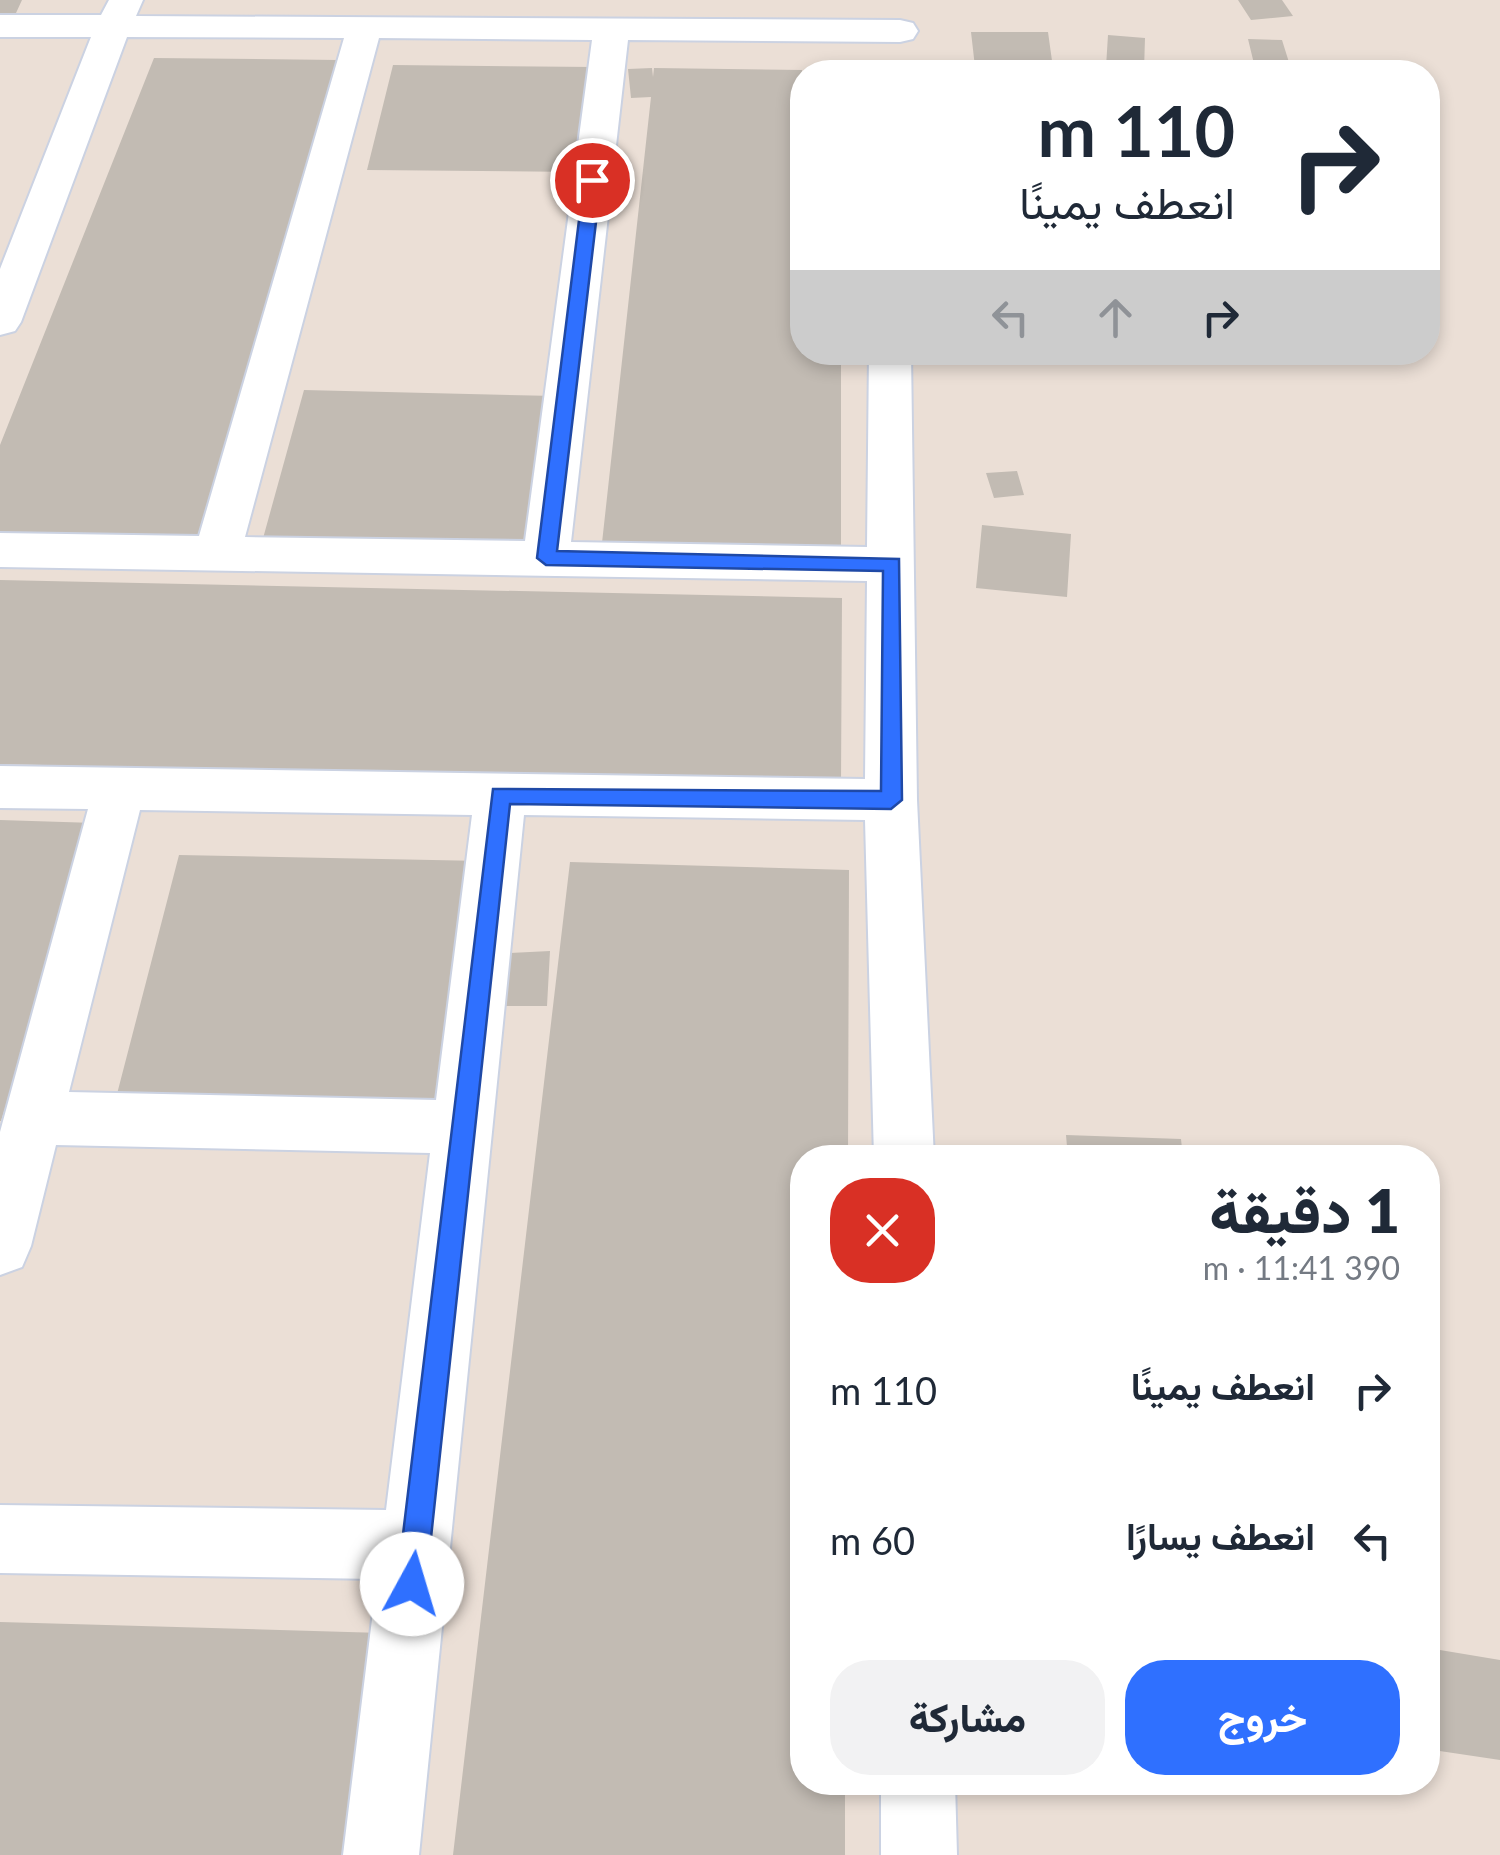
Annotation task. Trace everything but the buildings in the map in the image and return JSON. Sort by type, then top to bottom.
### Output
[{"type":"street","points":[[0,322],[119,13]]},
{"type":"street","points":[[0,26],[119,13],[365,26],[611,28],[905,15],[892,60]]},
{"type":"street","points":[[217,554],[365,26]]},
{"type":"street","points":[[546,558],[611,28]]},
{"type":"street","points":[[890,365],[891,800],[904,1145]]},
{"type":"street","points":[[0,550],[892,564]]},
{"type":"street","points":[[0,786],[891,800]]},
{"type":"street","points":[[0,1246],[119,789]]},
{"type":"street","points":[[381,1855],[500,795]]},
{"type":"street","points":[[34,1118],[463,1127]]},
{"type":"street","points":[[0,1538],[416,1545]]},
{"type":"street","points":[[918,1795],[919,1855]]},
{"type":"route","points":[[412,1584],[500,795],[891,800],[892,564],[546,558],[592,180]]}]
